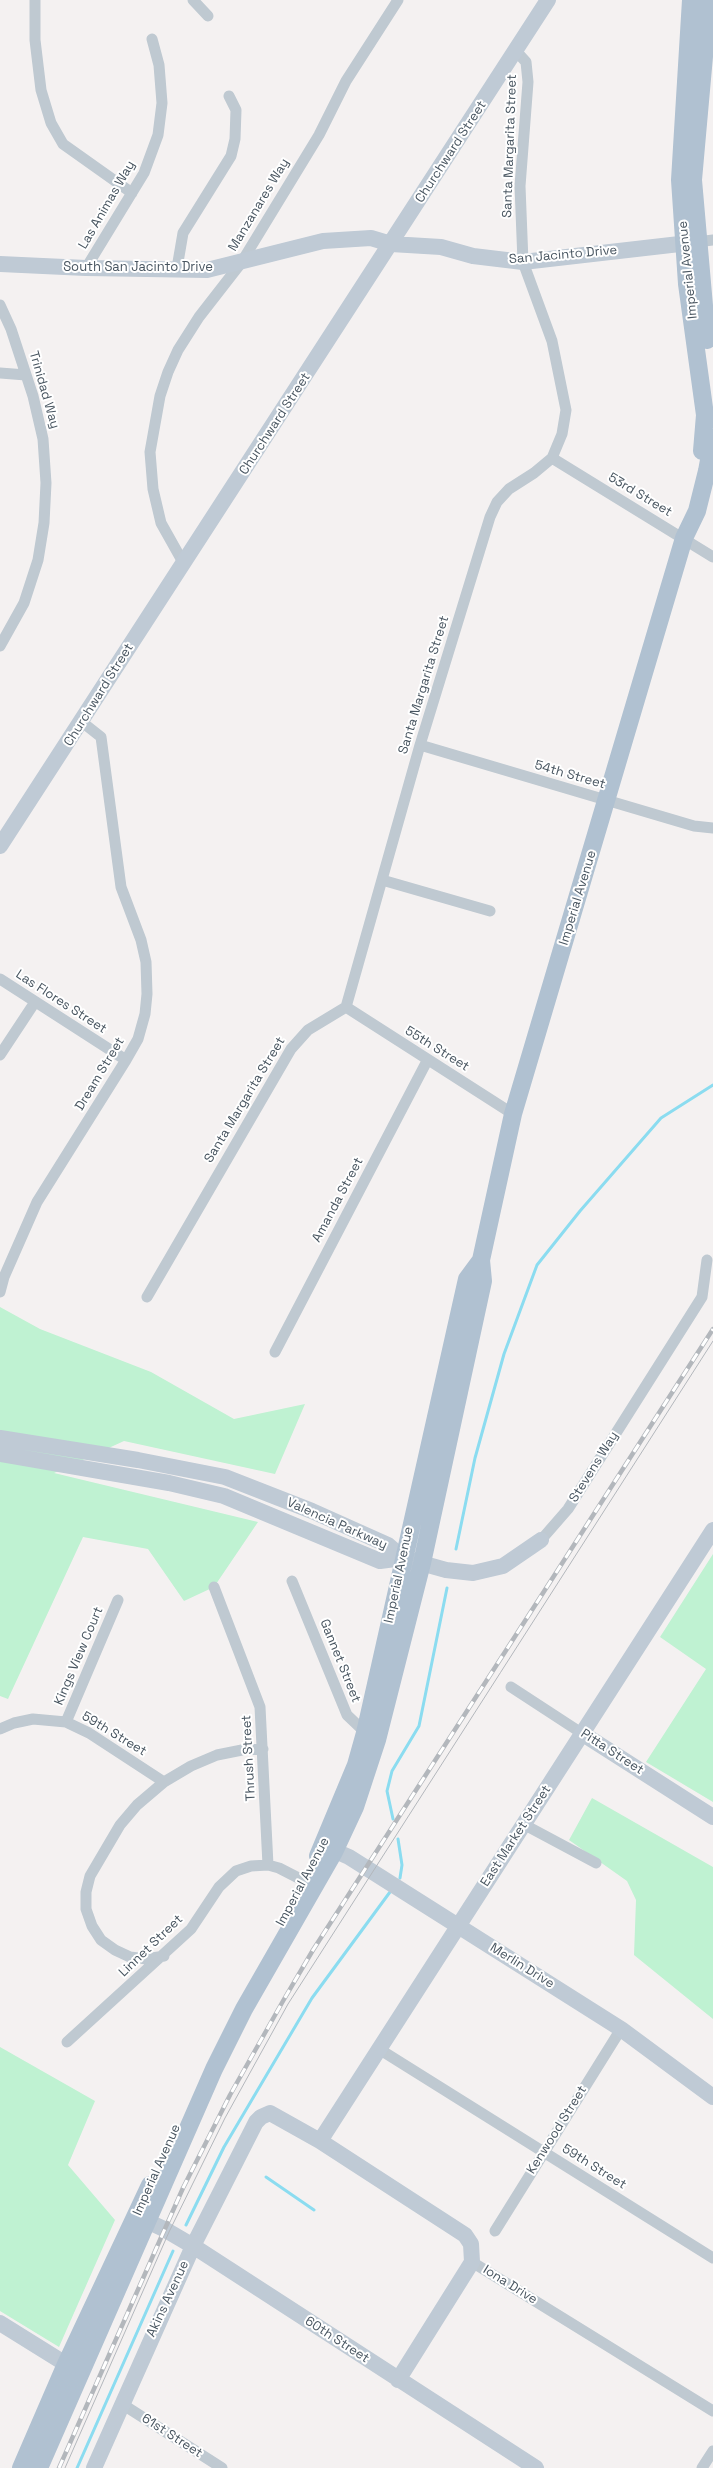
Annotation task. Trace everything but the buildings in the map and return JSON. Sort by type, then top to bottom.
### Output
[{"type":"main road","name":"Imperial Avenue","points":[[684,538],[687,508],[701,457],[705,415],[687,284],[698,242],[680,180],[691,0]]},
{"type":"main road","name":"Imperial Avenue","points":[[708,0],[693,180],[713,393]]},
{"type":"main road","name":"Imperial Avenue","points":[[371,1736],[422,1563],[483,1281],[481,1260],[513,1114],[684,538],[697,511],[713,438]]},
{"type":"main road","name":"Imperial Avenue","points":[[21,2468],[73,2369],[142,2219],[244,2009],[310,1883],[355,1807],[371,1736],[403,1558],[467,1279],[481,1260]]},
{"type":"main road","name":"Imperial Avenue","points":[[39,2468],[73,2369]]},
{"type":"street","points":[[35,0],[35,40],[41,90],[51,123],[63,144],[132,193]]},
{"type":"street","points":[[194,0],[208,16]]},
{"type":"street","name":"Manzanares Way","points":[[184,564],[161,523],[153,489],[150,452],[160,396],[178,350],[199,317],[241,263],[319,134],[346,81],[398,0]]},
{"type":"street","name":"Churchward Street","points":[[0,846],[82,722],[548,0]]},
{"type":"street","name":"Las Animas Way","points":[[86,268],[144,173],[158,135],[162,103],[159,65],[152,39]]},
{"type":"street","name":"Santa Margarita Street","points":[[147,1297],[291,1049],[308,1030],[346,1007],[420,744],[490,517],[497,502],[509,489],[534,473],[552,458],[560,440],[566,410],[552,341],[523,262],[520,186],[528,82],[526,62],[516,51]]},
{"type":"street","points":[[177,268],[183,234],[231,156],[235,139],[236,110],[229,96]]},
{"type":"street","name":"South San Jacinto Drive","points":[[0,264],[86,268],[177,268],[207,270],[241,263],[323,241],[371,238],[391,244]]},
{"type":"street","name":"San Jacinto Drive","points":[[391,244],[441,247],[472,256],[523,262],[698,242]]},
{"type":"street","name":"Trinidad Way","points":[[0,305],[11,329],[26,375],[43,439],[46,483],[44,523],[38,560],[29,590],[14,623],[0,646]]},
{"type":"street","points":[[0,373],[26,375]]},
{"type":"street","name":"53rd Street","points":[[552,458],[713,557]]},
{"type":"street","name":"Dream Street","points":[[0,1292],[4,1277],[37,1202],[126,1060],[138,1039],[145,1014],[147,994],[146,962],[141,940],[121,887],[101,737],[82,722]]},
{"type":"street","name":"54th Street","points":[[420,744],[694,826],[711,825]]},
{"type":"street","points":[[382,880],[490,911]]},
{"type":"street","name":"Las Flores Street","points":[[0,979],[126,1060]]},
{"type":"street","points":[[0,1055],[34,1002]]},
{"type":"street","name":"55th Street","points":[[346,1007],[427,1061],[513,1114]]},
{"type":"street","name":"Amanda Street","points":[[275,1352],[427,1061]]},
{"type":"street","name":"Stevens Way","points":[[403,1558],[473,1573],[504,1566],[541,1540],[568,1509],[702,1297],[706,1260]]},
{"type":"street","name":"Valencia Parkway","points":[[0,1438],[138,1460],[225,1477],[312,1511],[388,1545],[403,1558]]},
{"type":"street","name":"Valencia Parkway","points":[[0,1454],[169,1483],[224,1496],[380,1561],[403,1558]]},
{"type":"street","name":"East Market Street","points":[[320,2141],[713,1530]]},
{"type":"street","name":"Gannet Street","points":[[292,1581],[347,1715],[371,1736]]},
{"type":"street","name":"Thrush Street","points":[[214,1587],[260,1707],[268,1865]]},
{"type":"street","name":"Kings View Court","points":[[66,1722],[118,1600]]},
{"type":"street","name":"Pitta Street","points":[[512,1687],[713,1817]]},
{"type":"street","name":"59th Street","points":[[0,1729],[22,1721],[44,1719],[66,1722],[89,1733],[164,1782]]},
{"type":"street","points":[[164,1956],[139,1958],[115,1950],[101,1940],[89,1918],[86,1901],[90,1876],[120,1825],[137,1805],[164,1782],[191,1766],[218,1755],[242,1750],[263,1749]]},
{"type":"street","points":[[524,1824],[596,1863]]},
{"type":"street","name":"Merlin Drive","points":[[329,1849],[349,1857],[621,2029],[713,2097]]},
{"type":"street","name":"Linnet Street","points":[[67,2042],[191,1930],[224,1881],[243,1868],[268,1865],[310,1883]]},
{"type":"street","name":"Kenwood Street","points":[[494,2231],[621,2029]]},
{"type":"street","name":"59th Street","points":[[379,2049],[713,2258]]},
{"type":"street","name":"Iona Drive","points":[[250,2135],[256,2122],[261,2117],[270,2113],[320,2141],[466,2235],[471,2244],[472,2262],[713,2411]]},
{"type":"street","name":"Akins Avenue","points":[[94,2468],[192,2246],[250,2135]]},
{"type":"street","name":"60th Street","points":[[142,2219],[192,2246],[536,2468]]},
{"type":"street","points":[[398,2380],[472,2262]]},
{"type":"street","points":[[0,2323],[73,2369]]},
{"type":"street","name":"61st Street","points":[[122,2404],[222,2468]]},
{"type":"street","points":[[702,2468],[713,2451]]},
{"type":"green space","points":[[0,1307],[40,1329],[151,1372],[234,1419],[305,1404],[275,1474],[124,1441],[54,1473],[258,1522],[214,1587],[184,1601],[148,1549],[83,1537],[8,1699],[0,1696]]},
{"type":"green space","points":[[713,1554],[713,1802],[646,1762],[706,1669],[660,1637]]},
{"type":"green space","points":[[592,1798],[713,1867],[713,2019],[634,1955],[636,1900],[627,1881],[569,1840]]},
{"type":"green space","points":[[0,2047],[95,2101],[68,2165],[115,2220],[59,2347],[0,2311]]},
{"type":"waterway","points":[[456,1549],[475,1458],[504,1354],[537,1265],[580,1211],[661,1118],[713,1085]]},
{"type":"waterway","points":[[393,1819],[387,1791],[392,1771],[419,1726],[447,1588]]},
{"type":"waterway","points":[[398,1839],[402,1865],[400,1878]]},
{"type":"waterway","points":[[186,2225],[224,2147],[312,1998],[390,1892]]},
{"type":"waterway","points":[[266,2177],[314,2210]]},
{"type":"waterway","points":[[77,2468],[173,2251]]},
{"type":"tram line","points":[[65,2468],[169,2232],[225,2118],[288,2004],[713,1341]]},
{"type":"railway","points":[[59,2468],[183,2188],[230,2095],[283,2001],[313,1950],[713,1329]]}]
